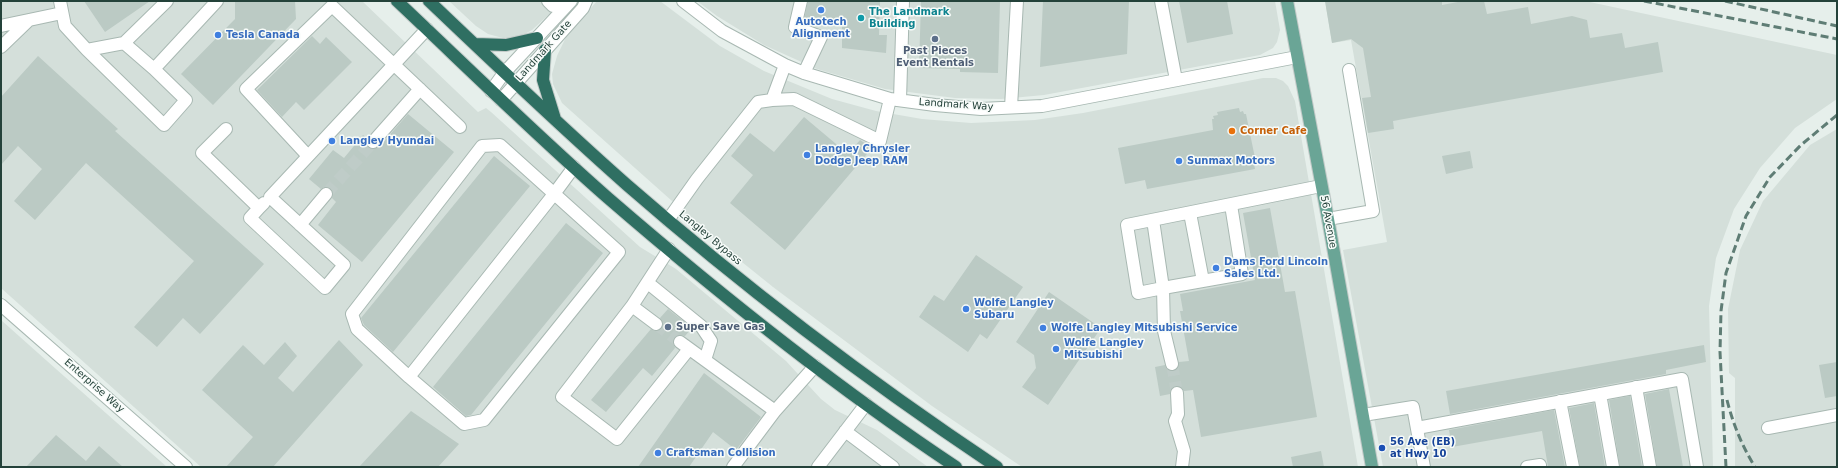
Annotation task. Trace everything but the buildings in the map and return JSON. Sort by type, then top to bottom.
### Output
[{"type":"highway","points":[[397,1],[574,168],[716,289],[866,404],[956,467]]},
{"type":"highway","name":"Langley Bypass","points":[[429,1],[475,44],[504,74],[668,220],[771,304],[868,378],[997,467]]},
{"type":"highway","points":[[475,44],[506,45],[537,38]]},
{"type":"highway","points":[[545,50],[543,80],[555,120]]},
{"type":"main road","name":"56 Avenue","points":[[1287,1],[1328,219],[1372,467]]},
{"type":"street","points":[[60,1],[65,26],[87,50],[164,125],[186,100],[124,43]]},
{"type":"street","points":[[87,50],[124,43],[167,1]]},
{"type":"street","points":[[154,69],[217,1]]},
{"type":"street","points":[[548,1],[554,6],[567,3]]},
{"type":"street","name":"Landmark Gate","points":[[501,100],[583,8],[586,1]]},
{"type":"street","name":"Landmark Way","points":[[683,1],[722,31],[785,65],[804,73],[895,99],[935,105],[981,109],[1042,106],[1297,57]]},
{"type":"street","points":[[801,1],[795,27],[821,37],[804,73]]},
{"type":"street","points":[[668,220],[697,179],[758,102],[794,98],[880,142],[895,99],[903,1]]},
{"type":"street","points":[[1011,107],[1017,1]]},
{"type":"street","points":[[1161,1],[1176,80]]},
{"type":"street","name":"Landmark Gate","points":[[491,91],[504,74],[567,3]]},
{"type":"street","points":[[308,156],[246,90],[332,6],[460,127]]},
{"type":"street","points":[[1,26],[62,13]]},
{"type":"street","points":[[1,47],[28,21]]},
{"type":"street","points":[[270,197],[344,265],[325,288],[250,218],[427,29]]},
{"type":"street","points":[[772,100],[785,65]]},
{"type":"street","points":[[1328,219],[1373,211],[1349,70]]},
{"type":"street","points":[[373,142],[420,89]]},
{"type":"street","points":[[226,129],[202,153],[259,208]]},
{"type":"street","points":[[500,144],[619,252],[484,420],[464,424],[409,377],[357,329],[352,314],[482,146],[500,144]]},
{"type":"street","points":[[409,377],[574,168]]},
{"type":"street","points":[[1231,205],[1242,274],[1138,293],[1127,225],[1321,186]]},
{"type":"street","points":[[300,225],[326,194]]},
{"type":"street","points":[[1190,213],[1203,281]]},
{"type":"street","points":[[1153,220],[1163,288],[1164,331],[1172,364]]},
{"type":"street","points":[[669,249],[632,306],[562,397],[617,439],[685,346],[775,411]]},
{"type":"street","points":[[648,282],[701,326],[712,341],[705,360]]},
{"type":"street","name":"Enterprise Way","points":[[1,305],[186,467]]},
{"type":"street","points":[[632,306],[656,324]]},
{"type":"street","points":[[733,467],[775,411],[815,366]]},
{"type":"street","points":[[1417,428],[1682,379],[1697,467]]},
{"type":"street","points":[[1636,387],[1650,467]]},
{"type":"street","points":[[1177,393],[1178,414],[1175,421],[1184,451],[1182,467]]},
{"type":"street","points":[[1600,394],[1613,467]]},
{"type":"street","points":[[1560,401],[1573,467]]},
{"type":"street","points":[[818,467],[866,404]]},
{"type":"street","points":[[1362,415],[1413,407],[1424,467]]},
{"type":"street","points":[[1768,428],[1837,415]]},
{"type":"street","points":[[845,431],[893,467]]},
{"type":"street","points":[[1527,467],[1540,465],[1540,467]]},
{"type":"shaded area","points":[[1,1],[362,1],[478,112],[486,108],[491,112],[640,247],[676,269],[786,361],[821,399],[835,410],[877,430],[928,467],[201,467],[1,288]]},
{"type":"shaded area","points":[[449,1],[564,1],[532,30],[514,38],[503,38],[488,34],[476,26]]},
{"type":"shaded area","points":[[597,1],[660,1],[720,46],[764,71],[832,99],[876,111],[922,119],[971,123],[1035,120],[1083,113],[1263,78],[1276,78],[1283,81],[1288,86],[1295,101],[1358,467],[1022,467],[932,406],[773,287],[727,250],[562,103],[553,84],[552,74],[557,56],[567,35]]},
{"type":"shaded area","points":[[697,1],[1275,1],[1280,30],[1277,42],[1273,48],[1260,55],[1044,95],[1001,99],[955,98],[885,89],[817,69],[764,45],[717,16]]},
{"type":"shaded area","points":[[1325,1],[1585,1],[1837,55],[1837,99],[1795,128],[1760,168],[1734,209],[1716,258],[1709,306],[1713,467],[1383,467],[1343,250],[1387,242],[1351,40],[1332,43]]},
{"type":"shaded area","points":[[1837,129],[1837,467],[1735,467],[1735,378],[1729,373],[1728,309],[1740,250],[1763,201],[1810,145]]},
{"type":"shaded area","points":[[1,320],[56,369],[167,467],[1,467]]},
{"type":"tunnel","points":[[326,194],[373,142]]},
{"type":"tunnel","points":[[656,324],[680,342]]},
{"type":"tunnel","points":[[1172,364],[1177,393]]},
{"type":"railway","points":[[1644,1],[1837,39]]},
{"type":"railway","points":[[1725,1],[1837,26]]},
{"type":"railway","points":[[1726,467],[1720,352],[1721,311],[1726,273],[1746,216],[1770,177],[1801,145],[1837,115]]},
{"type":"railway","points":[[1727,400],[1738,435],[1755,467]]},
{"type":"place","name":"Autotech Alignment","points":[[821,10]]},
{"type":"place","name":"The Landmark Building","points":[[861,18]]},
{"type":"place","name":"Tesla Canada","points":[[218,35]]},
{"type":"place","name":"Past Pieces Event Rentals","points":[[935,39]]},
{"type":"place","name":"Corner Cafe","points":[[1232,131]]},
{"type":"place","name":"Langley Hyundai","points":[[332,141]]},
{"type":"place","name":"Langley Chrysler Dodge Jeep RAM","points":[[807,155]]},
{"type":"place","name":"Sunmax Motors","points":[[1179,161]]},
{"type":"place","name":"Dams Ford Lincoln Sales Ltd.","points":[[1216,268]]},
{"type":"place","name":"Wolfe Langley Subaru","points":[[966,309]]},
{"type":"place","name":"Super Save Gas","points":[[668,327]]},
{"type":"place","name":"Wolfe Langley Mitsubishi Service","points":[[1043,328]]},
{"type":"place","name":"Wolfe Langley Mitsubishi","points":[[1056,349]]},
{"type":"place","name":"56 Ave (EB) at Hwy 10","points":[[1382,448]]},
{"type":"place","name":"Craftsman Collision","points":[[658,453]]}]
